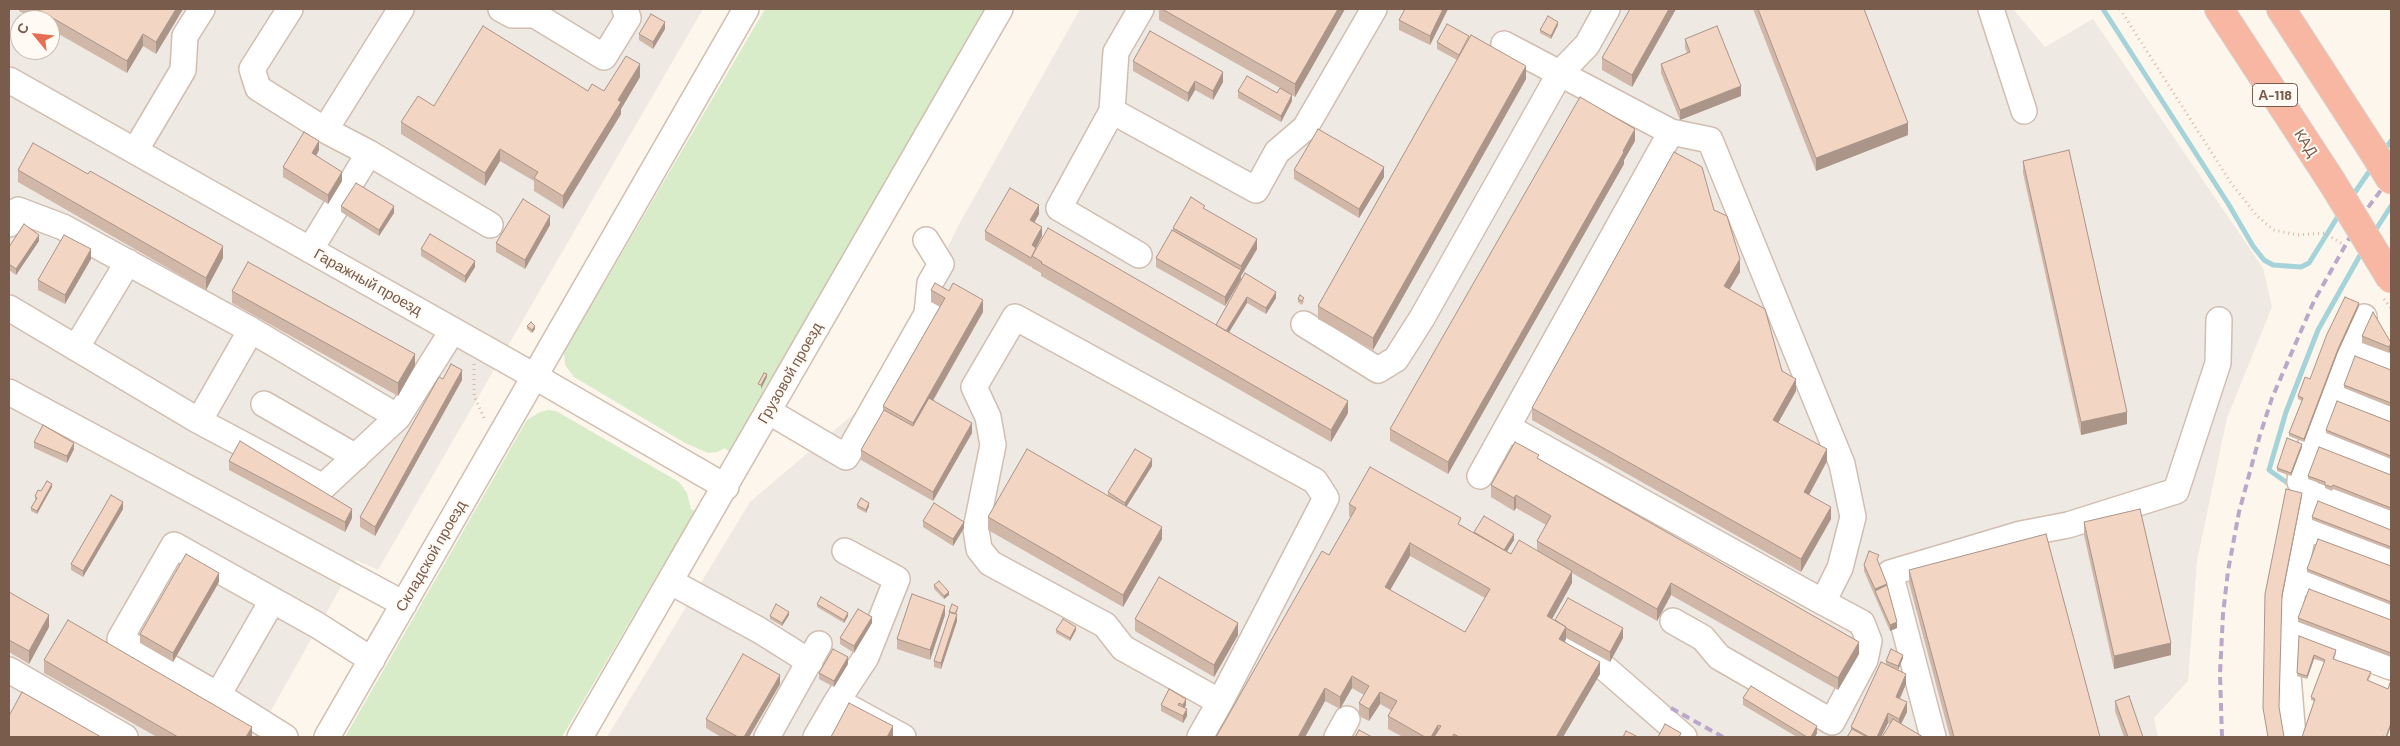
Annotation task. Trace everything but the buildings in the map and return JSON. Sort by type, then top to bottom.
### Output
[{"type":"highway","name":"КАД","points":[[2219,9],[2332,182],[2391,279]]},
{"type":"highway","points":[[2281,9],[2391,180]]},
{"type":"street","points":[[135,151],[183,70],[185,36],[202,9]]},
{"type":"street","points":[[290,9],[252,69],[258,88],[325,130],[369,153],[490,225]]},
{"type":"street","points":[[325,130],[401,9]]},
{"type":"street","points":[[501,9],[512,15],[537,12],[604,56],[628,18],[626,9]]},
{"type":"street","name":"Складской проезд","points":[[327,737],[746,9]]},
{"type":"street","name":"Грузовой проезд","points":[[580,737],[726,487],[1000,9]]},
{"type":"street","points":[[1139,256],[1059,208],[1112,111],[1116,52],[1141,9]]},
{"type":"street","points":[[1112,111],[1256,190],[1277,152],[1305,128],[1374,9]]},
{"type":"street","points":[[1304,324],[1378,370],[1396,359],[1422,318],[1560,74],[1587,45],[1607,9]]},
{"type":"street","points":[[1991,9],[2024,111]]},
{"type":"street","points":[[1504,44],[1671,132],[1710,140],[1842,464],[1854,517],[1840,568],[1823,602]]},
{"type":"street","name":"Гаражный проезд","points":[[9,80],[454,330],[726,487]]},
{"type":"street","points":[[1480,476],[1671,132]]},
{"type":"street","points":[[310,250],[369,153]]},
{"type":"street","points":[[9,224],[18,210],[63,227],[251,330],[398,417]]},
{"type":"street","points":[[768,411],[846,457],[927,314],[930,283],[941,264],[926,240]]},
{"type":"street","points":[[76,348],[128,262]]},
{"type":"street","points":[[9,308],[199,420],[323,487],[398,417],[454,330]]},
{"type":"street","points":[[1200,737],[1337,501],[1316,481],[1015,317],[974,387],[988,417],[993,444],[976,529],[979,549],[990,563],[1105,625],[1123,648],[1220,702]]},
{"type":"street","points":[[2364,317],[2301,468],[2300,482],[2311,494],[2391,523]]},
{"type":"street","points":[[1933,737],[1890,573],[2021,534],[2068,525],[2176,491],[2218,363],[2219,320]]},
{"type":"street","points":[[199,420],[251,330]]},
{"type":"street","points":[[2351,348],[2387,363]]},
{"type":"street","points":[[9,392],[404,604]]},
{"type":"street","points":[[2332,394],[2391,417]]},
{"type":"street","points":[[264,404],[356,456]]},
{"type":"street","points":[[1507,427],[1862,623],[1869,642],[1865,660],[1832,722],[1719,657],[1703,638],[1673,621]]},
{"type":"street","points":[[2313,439],[2391,468]]},
{"type":"street","points":[[2293,737],[2288,676],[2289,629],[2294,578],[2311,494]]},
{"type":"street","points":[[2303,526],[2391,560]]},
{"type":"street","points":[[285,737],[218,695],[120,639],[174,545],[317,625],[372,660]]},
{"type":"street","points":[[816,737],[837,701],[866,658],[897,579],[845,551]]},
{"type":"street","points":[[2294,578],[2391,614]]},
{"type":"street","points":[[671,582],[759,630],[814,653],[766,737]]},
{"type":"street","points":[[218,695],[272,601]]},
{"type":"street","points":[[2289,629],[2391,667]]},
{"type":"street","points":[[1571,648],[1606,669],[1684,737]]},
{"type":"street","points":[[9,670],[124,737]]},
{"type":"street","points":[[837,701],[903,737]]},
{"type":"path","points":[[2120,9],[2231,183],[2257,216],[2274,230],[2298,236],[2325,233],[2330,236]]},
{"type":"path","points":[[474,361],[474,396],[487,424]]},
{"type":"shaded area","points":[[9,9],[703,9],[378,570],[356,560],[256,737],[9,737]]},
{"type":"shaded area","points":[[1080,9],[2013,9],[2045,47],[2093,19],[2263,268],[2272,307],[2227,418],[2197,561],[2188,681],[2154,718],[2158,737],[607,737],[750,502],[864,405],[913,320],[957,228]]},
{"type":"green space","points":[[765,9],[985,9],[729,452],[725,448],[717,452],[708,453],[685,443],[574,377],[565,365],[564,352]]},
{"type":"green space","points":[[556,411],[679,482],[687,493],[691,509],[695,511],[562,737],[345,737],[527,420],[540,412]]},
{"type":"waterway","points":[[2103,9],[2229,205],[2253,246],[2264,260],[2273,265],[2301,267],[2309,263],[2340,213]]},
{"type":"waterway","points":[[2384,151],[2391,141]]},
{"type":"waterway","points":[[2351,198],[2373,166]]},
{"type":"waterway","points":[[2373,234],[2391,206]]},
{"type":"waterway","points":[[2286,482],[2269,470],[2286,412],[2318,330],[2363,250]]},
{"type":"railway","points":[[2222,737],[2220,674],[2223,614],[2228,571],[2239,512],[2260,435],[2272,398],[2314,301],[2363,214],[2391,177]]},
{"type":"railway","points":[[1671,708],[1723,737]]}]
